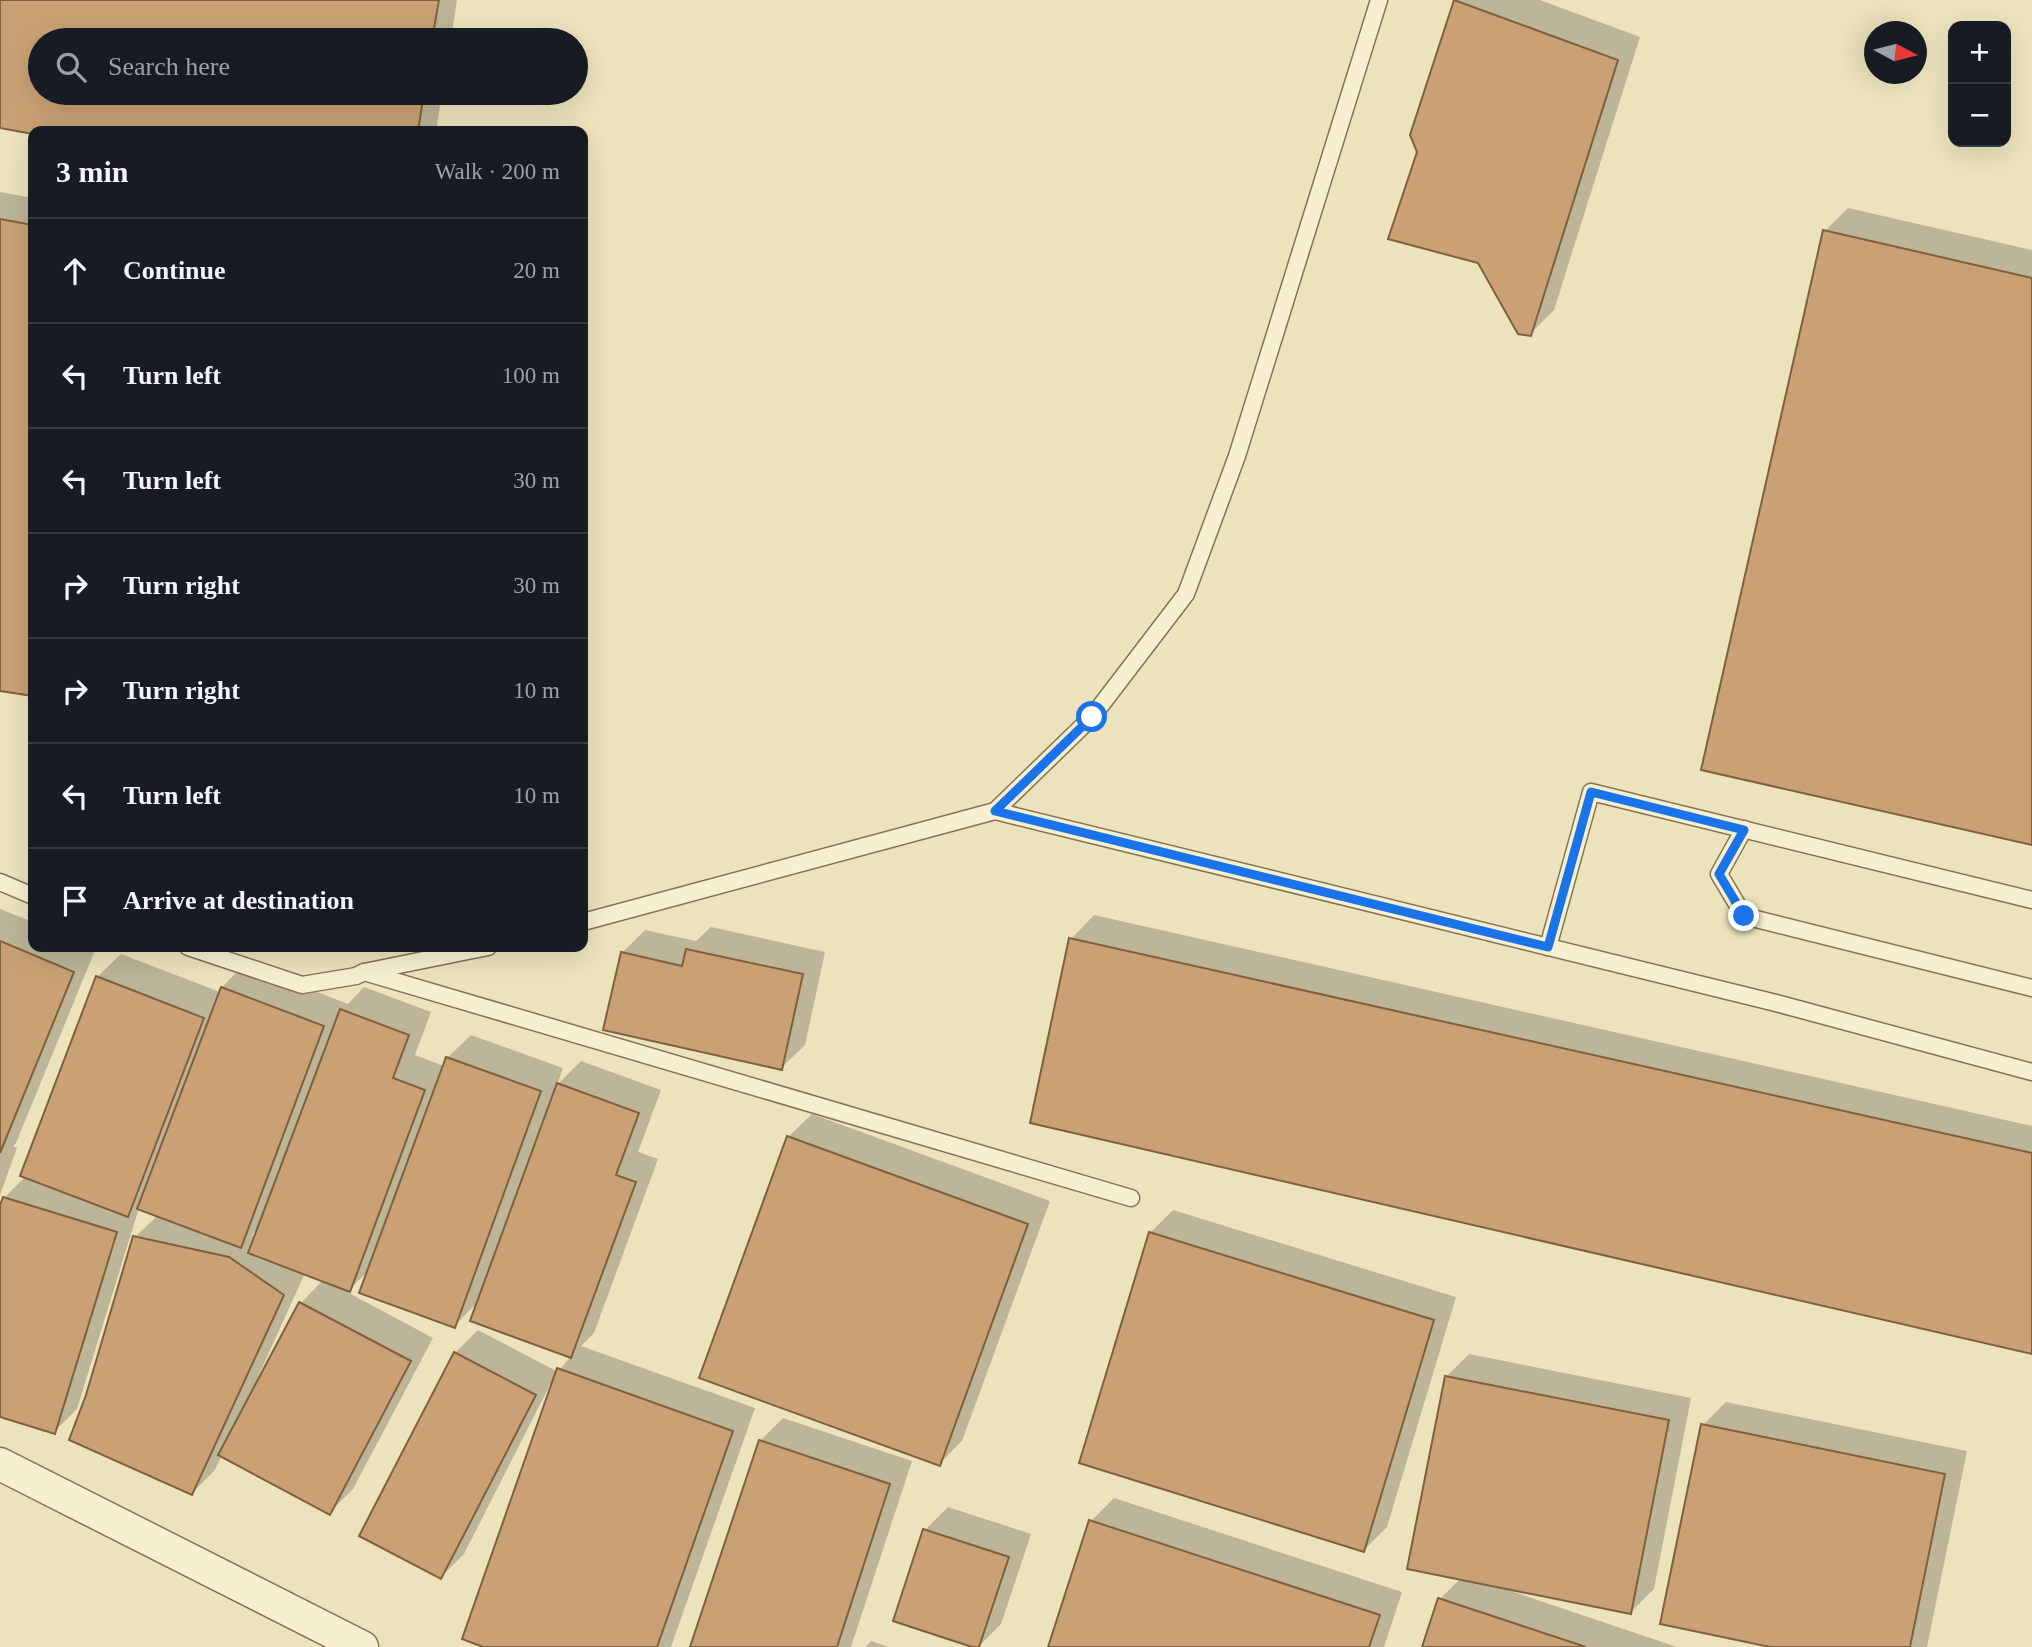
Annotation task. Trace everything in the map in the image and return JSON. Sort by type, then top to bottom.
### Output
[{"type":"street","points":[[0,1464],[362,1647]]},
{"type":"lane","points":[[995,811],[1092,717],[1186,594],[1237,456],[1379,0]]},
{"type":"lane","points":[[1548,947],[1591,792],[2032,900]]},
{"type":"lane","points":[[588,921],[995,811],[1776,1003],[2032,1072]]},
{"type":"lane","points":[[1744,830],[1719,874],[1744,916],[2032,988]]},
{"type":"lane","points":[[0,882],[28,894]]},
{"type":"lane","points":[[203,952],[302,985],[463,952]]},
{"type":"lane","points":[[239,964],[243,952]]},
{"type":"lane","points":[[364,972],[1131,1198]]},
{"type":"building","points":[[0,0],[439,0],[434,28],[28,28],[28,105],[422,105],[419,126],[28,126],[28,133],[0,128]]},
{"type":"building","points":[[1454,0],[1618,60],[1531,336],[1518,334],[1478,263],[1388,239],[1417,152],[1410,135]]},
{"type":"building","points":[[0,219],[28,224],[28,695],[0,691]]},
{"type":"building","points":[[1823,230],[2032,278],[2032,845],[1701,770]]},
{"type":"building","points":[[1069,938],[2032,1153],[2032,1354],[1030,1123]]},
{"type":"building","points":[[0,941],[74,972],[0,1153]]},
{"type":"building","points":[[686,949],[803,974],[782,1070],[603,1030],[621,952],[682,966]]},
{"type":"building","points":[[96,976],[204,1018],[128,1217],[20,1176]]},
{"type":"building","points":[[221,987],[324,1026],[241,1248],[137,1209]]},
{"type":"building","points":[[340,1009],[409,1035],[393,1078],[425,1090],[350,1292],[248,1253]]},
{"type":"building","points":[[446,1057],[541,1091],[455,1328],[359,1293]]},
{"type":"building","points":[[557,1083],[639,1113],[616,1175],[636,1182],[571,1358],[470,1321]]},
{"type":"building","points":[[787,1136],[1028,1224],[940,1466],[699,1378]]},
{"type":"building","points":[[3,1197],[117,1232],[55,1434],[0,1417],[0,1205]]},
{"type":"building","points":[[1149,1232],[1434,1320],[1364,1552],[1079,1463]]},
{"type":"building","points":[[133,1236],[229,1257],[284,1295],[192,1495],[69,1440],[86,1395]]},
{"type":"building","points":[[299,1302],[411,1361],[330,1515],[218,1455]]},
{"type":"building","points":[[454,1352],[536,1395],[441,1579],[359,1536]]},
{"type":"building","points":[[557,1368],[733,1431],[657,1647],[483,1647],[462,1639]]},
{"type":"building","points":[[1445,1376],[1669,1420],[1631,1614],[1407,1569]]},
{"type":"building","points":[[1701,1424],[1945,1474],[1910,1647],[1770,1647],[1660,1624]]},
{"type":"building","points":[[759,1440],[890,1484],[837,1647],[690,1647]]},
{"type":"building","points":[[1089,1520],[1380,1615],[1369,1647],[1048,1647]]},
{"type":"building","points":[[923,1529],[1009,1557],[979,1647],[893,1621]]},
{"type":"building","points":[[1438,1598],[1586,1647],[1422,1647]]},
{"type":"route","points":[[1092,717],[995,811],[1548,947],[1591,792],[1744,830],[1719,874],[1744,916]]}]
